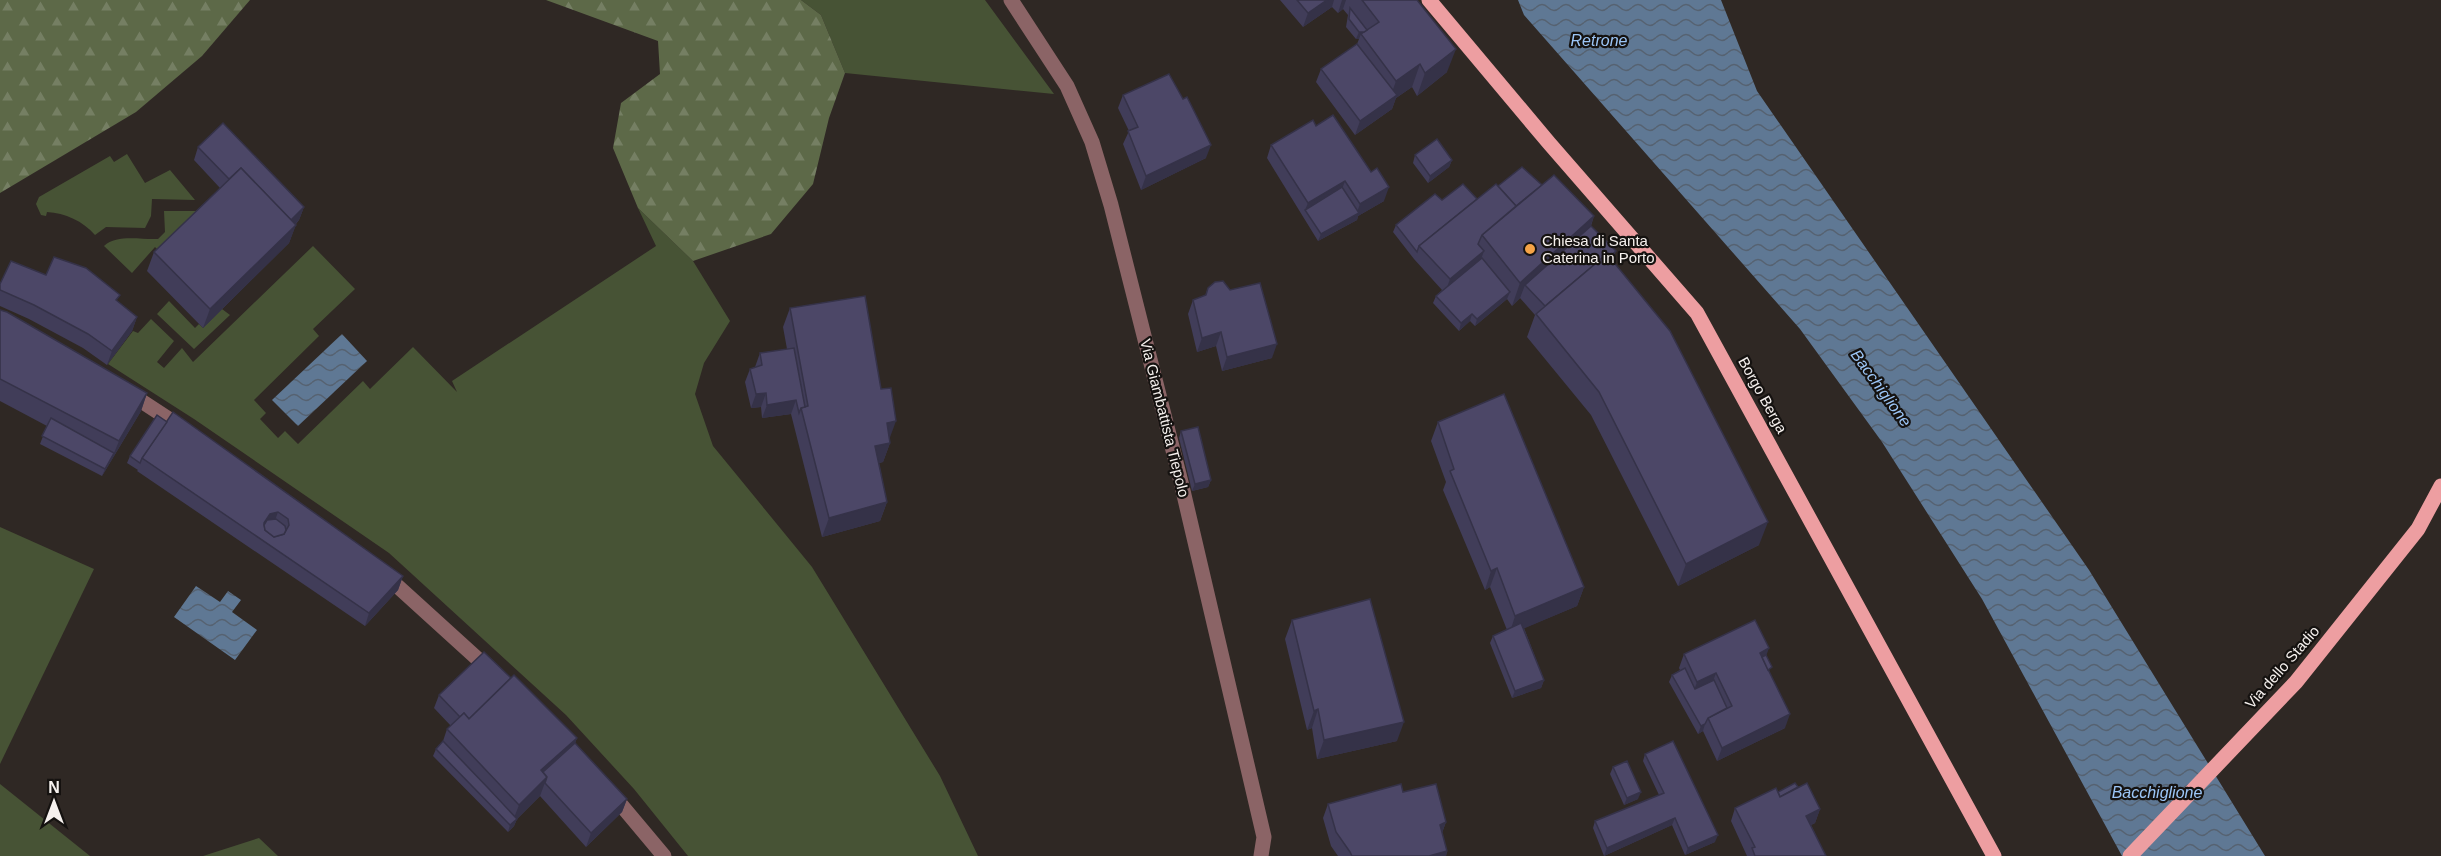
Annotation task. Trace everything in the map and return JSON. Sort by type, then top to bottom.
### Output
[{"type":"main road","name":"Borgo Berga","points":[[1429,0],[1549,143],[1697,313],[1994,856]]},
{"type":"main road","name":"Via dello Stadio","points":[[2130,856],[2296,682],[2418,529],[2441,486]]},
{"type":"street","name":"Via Giambattista Tiepolo","points":[[1011,0],[1067,86],[1092,142],[1111,205],[1181,482],[1264,837],[1261,856]]},
{"type":"street","points":[[109,380],[195,437]]},
{"type":"street","points":[[375,565],[500,680]]},
{"type":"street","points":[[604,785],[664,856]]},
{"type":"green space","points":[[0,0],[250,0],[202,56],[136,112],[0,193]]},
{"type":"green space","points":[[546,0],[801,0],[821,15],[845,73],[829,118],[813,184],[771,234],[693,261],[638,208],[613,148],[621,103],[660,74],[658,41]]},
{"type":"green space","points":[[801,0],[985,0],[1054,94],[845,73],[821,15]]},
{"type":"green space","points":[[127,154],[145,183],[170,170],[195,200],[152,199],[151,216],[145,228],[106,227],[95,235],[85,226],[67,216],[47,212],[46,216],[41,215],[36,204],[39,197],[110,156],[114,162]]},
{"type":"green space","points":[[638,208],[693,261],[730,321],[704,363],[695,394],[713,446],[812,567],[940,776],[978,856],[688,856],[634,789],[566,715],[389,553],[194,419],[108,364],[133,331],[138,333],[151,319],[174,341],[157,362],[164,368],[182,348],[193,362],[313,246],[355,289],[313,329],[319,336],[254,400],[266,413],[260,419],[278,438],[285,431],[298,444],[363,381],[370,389],[413,347],[457,392],[452,381],[656,246]]},
{"type":"green space","points":[[164,211],[202,211],[163,255],[155,247],[132,273],[104,246],[109,242],[122,239],[158,239],[165,232]]},
{"type":"green space","points":[[169,301],[195,328],[199,324],[203,328],[222,309],[230,315],[194,349],[157,314]]},
{"type":"green space","points":[[0,527],[94,569],[0,764]]},
{"type":"green space","points":[[0,784],[90,856],[0,856]]},
{"type":"green space","points":[[259,838],[278,856],[203,856]]},
{"type":"water","name":"Bacchiglione","points":[[1518,0],[1721,0],[1757,91],[2089,570],[2265,856],[2122,856],[1982,599],[1882,442],[1800,329],[1524,15]]},
{"type":"water","points":[[342,334],[367,361],[298,426],[272,400]]},
{"type":"water","points":[[196,586],[220,602],[228,591],[241,600],[232,612],[257,630],[235,660],[174,617]]},
{"type":"building","points":[[1297,0],[1327,0],[1308,13]]},
{"type":"building","points":[[1362,0],[1417,0],[1456,49],[1425,73],[1420,64],[1396,81],[1361,34],[1379,22]]},
{"type":"building","points":[[1350,8],[1367,30],[1359,32],[1349,19]]},
{"type":"building","points":[[1357,44],[1397,95],[1360,121],[1321,69]]},
{"type":"building","points":[[1169,74],[1183,99],[1187,97],[1211,145],[1146,176],[1128,131],[1138,127],[1123,95]]},
{"type":"building","points":[[1333,115],[1371,172],[1377,168],[1389,187],[1360,204],[1345,181],[1308,203],[1271,145],[1313,120],[1316,126]]},
{"type":"building","points":[[223,123],[304,207],[291,220],[241,168],[229,179],[198,147]]},
{"type":"building","points":[[1437,139],[1452,160],[1430,176],[1415,155]]},
{"type":"building","points":[[1522,167],[1542,185],[1516,206],[1498,186]]},
{"type":"building","points":[[241,168],[296,225],[210,309],[154,252]]},
{"type":"building","name":"Chiesa di Santa Caterina in Porto","points":[[1554,175],[1594,216],[1520,283],[1482,235]]},
{"type":"building","points":[[1463,184],[1477,199],[1419,246],[1417,252],[1396,225],[1435,194],[1442,200]]},
{"type":"building","points":[[1496,184],[1516,206],[1482,235],[1478,244],[1484,251],[1450,279],[1419,246]]},
{"type":"building","points":[[1342,187],[1359,213],[1321,234],[1305,210]]},
{"type":"building","points":[[1591,226],[1616,251],[1609,257],[1607,254],[1545,306],[1525,285]]},
{"type":"building","points":[[1607,254],[1670,331],[1768,522],[1686,564],[1599,392],[1536,314]]},
{"type":"building","points":[[54,257],[86,268],[120,295],[116,300],[137,317],[112,351],[88,334],[0,290],[0,284],[11,261],[46,275]]},
{"type":"building","points":[[1482,258],[1510,292],[1477,319],[1472,314],[1461,323],[1436,296]]},
{"type":"building","points":[[1223,281],[1230,290],[1260,283],[1277,344],[1227,357],[1221,332],[1202,338],[1193,300],[1206,295],[1208,288],[1215,282]]},
{"type":"building","points":[[865,296],[881,389],[891,388],[896,421],[887,423],[890,443],[875,446],[887,502],[829,518],[801,408],[808,406],[790,308]]},
{"type":"building","points":[[0,310],[147,393],[119,441],[0,379]]},
{"type":"building","points":[[794,348],[805,407],[801,408],[799,413],[796,400],[767,405],[766,393],[756,394],[750,369],[762,365],[760,353]]},
{"type":"building","points":[[1504,394],[1584,587],[1515,616],[1497,568],[1491,571],[1450,471],[1454,469],[1438,422]]},
{"type":"building","points":[[173,412],[403,576],[369,613],[142,458]],"holes":[[[278,512],[288,519],[289,525],[284,534],[274,537],[265,530],[264,523],[270,514]]]},
{"type":"building","points":[[157,415],[167,422],[140,463],[130,456]]},
{"type":"building","points":[[51,418],[114,453],[105,469],[42,436]]},
{"type":"building","points":[[1198,427],[1211,480],[1195,484],[1181,431]]},
{"type":"building","points":[[276,519],[285,526],[286,530],[284,534],[274,537],[265,530],[264,525],[267,520]]},
{"type":"building","points":[[1370,599],[1404,722],[1324,740],[1318,709],[1314,711],[1292,620]]},
{"type":"building","points":[[1755,620],[1769,648],[1760,653],[1790,714],[1722,748],[1708,718],[1732,706],[1716,673],[1697,682],[1684,654]]},
{"type":"building","points":[[1521,623],[1544,680],[1515,691],[1493,636]]},
{"type":"building","points":[[484,652],[511,678],[469,719],[464,713],[460,717],[439,695]]},
{"type":"building","points":[[1766,655],[1772,667],[1768,670],[1762,657]]},
{"type":"building","points":[[1685,668],[1695,689],[1714,680],[1727,708],[1708,718],[1701,726],[1672,675]]},
{"type":"building","points":[[514,675],[577,738],[541,770],[547,777],[519,805],[447,729],[464,713],[469,719]]},
{"type":"building","points":[[443,741],[517,819],[510,825],[436,749]]},
{"type":"building","points":[[1673,741],[1718,835],[1688,848],[1675,818],[1607,848],[1595,821],[1664,793],[1645,754]]},
{"type":"building","points":[[575,743],[627,799],[591,833],[545,783],[547,777],[543,772]]},
{"type":"building","points":[[1627,761],[1641,792],[1627,798],[1613,767]]},
{"type":"building","points":[[1795,783],[1798,787],[1780,797],[1778,792]]},
{"type":"building","points":[[1807,783],[1820,809],[1806,816],[1826,856],[1755,856],[1752,848],[1755,847],[1735,808],[1776,788],[1780,797]]},
{"type":"building","points":[[1401,784],[1403,792],[1436,784],[1446,822],[1440,825],[1447,851],[1429,856],[1352,856],[1336,832],[1328,804]]},
{"type":"place","name":"Chiesa di Santa Caterina in Porto","points":[[1530,249]]},
{"type":"water label","name":"Retrone","points":[[1599,40]]}]
